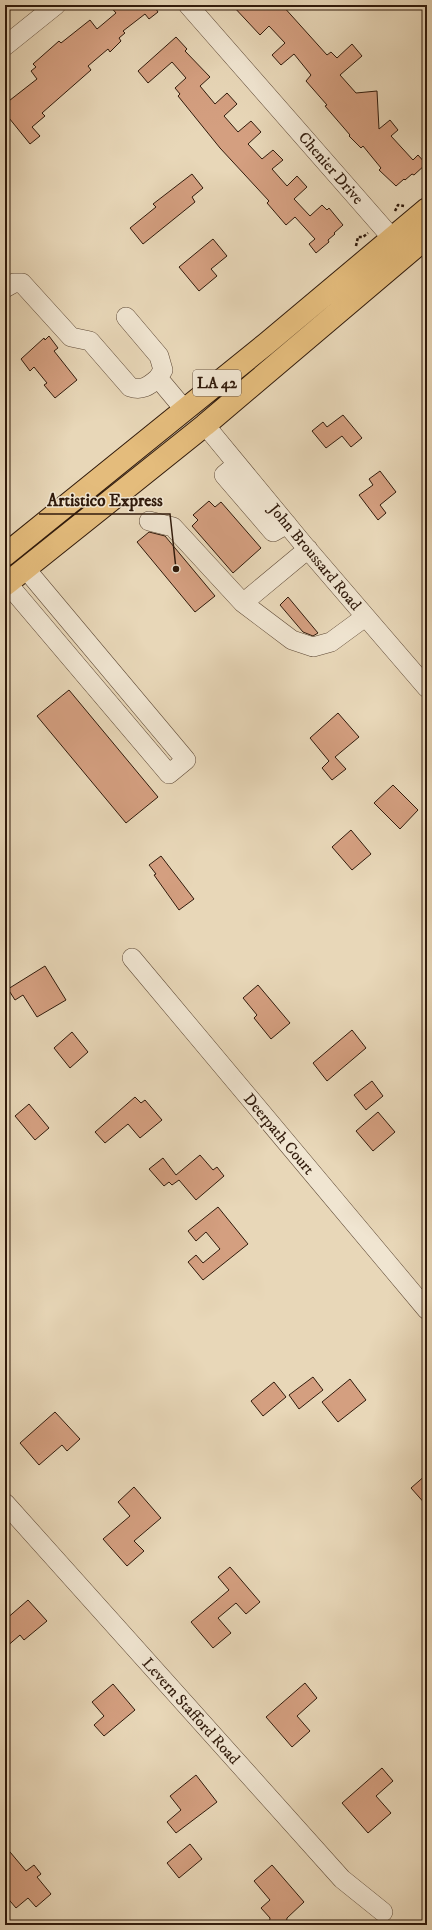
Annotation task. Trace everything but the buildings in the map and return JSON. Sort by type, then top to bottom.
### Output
[{"type":"main road","name":"LA 42","points":[[5,555],[266,344],[427,209]]},
{"type":"main road","name":"LA 42","points":[[6,584],[205,425],[427,237]]},
{"type":"main road","points":[[205,425],[202,412],[254,366],[266,344]]},
{"type":"street","points":[[5,46],[56,5]]},
{"type":"street","name":"Chenier Drive","points":[[188,5],[392,238]]},
{"type":"street","points":[[316,332],[331,306],[389,256],[392,238]]},
{"type":"street","points":[[5,288],[14,282],[22,283],[71,337],[90,341],[130,388],[141,389],[149,386],[158,378],[163,370],[159,356],[126,317]]},
{"type":"street","points":[[158,378],[184,409]]},
{"type":"street","name":"John Broussard Road","points":[[205,425],[237,464],[247,489],[264,509],[287,524],[427,688]]},
{"type":"street","points":[[149,521],[173,527],[243,603],[292,640],[313,647],[331,642],[365,617]]},
{"type":"street","points":[[243,603],[308,549]]},
{"type":"street","points":[[6,584],[169,774],[186,760],[25,568]]},
{"type":"street","name":"Deerpath Court","points":[[132,958],[427,1310]]},
{"type":"street","name":"Levern Stafford Road","points":[[5,1503],[342,1879],[383,1912]]},
{"type":"place","name":"Artistico Express","points":[[176,569]]}]
